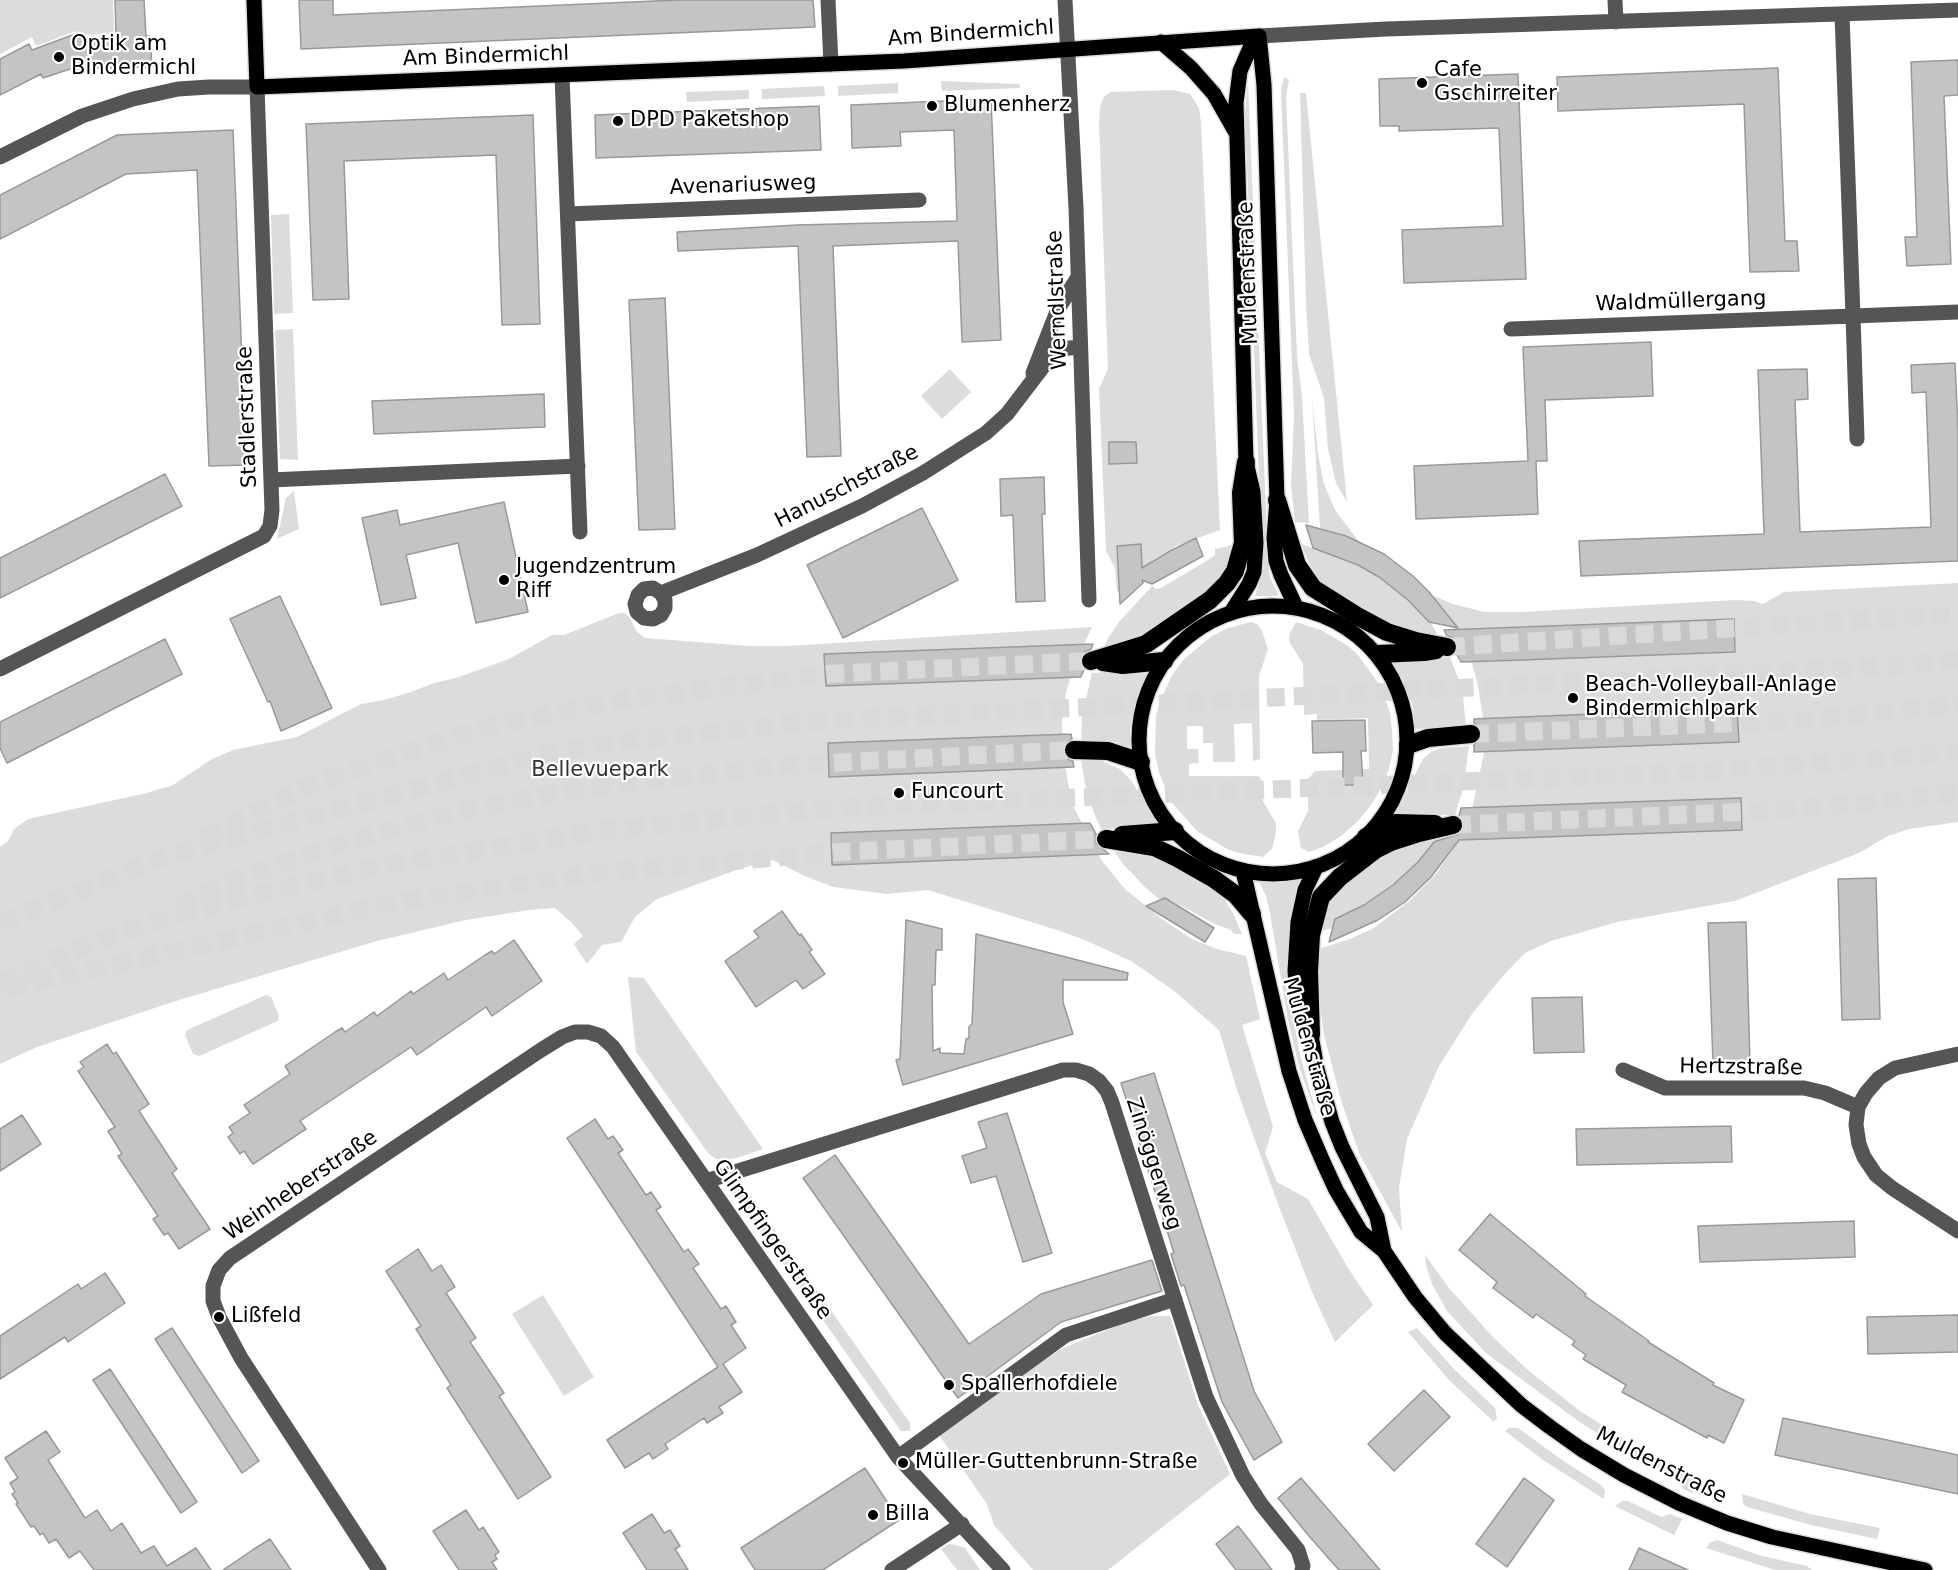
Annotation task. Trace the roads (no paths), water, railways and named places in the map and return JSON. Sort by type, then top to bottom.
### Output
[{"type":"highway","points":[[1164,661],[1123,664],[1091,661],[1146,644],[1210,600],[1227,583],[1234,571],[1243,543],[1241,494],[1246,462]]},
{"type":"highway","points":[[1277,500],[1297,566],[1313,588],[1386,632],[1447,647],[1424,652],[1378,654]]},
{"type":"highway","points":[[1408,745],[1428,738],[1472,734]]},
{"type":"highway","points":[[1074,750],[1108,751],[1141,762]]},
{"type":"highway","points":[[1311,1035],[1309,971],[1311,935],[1321,897],[1340,877],[1375,850],[1390,842],[1453,825],[1395,823],[1366,837]]},
{"type":"highway","points":[[1175,831],[1131,833],[1106,839],[1154,847],[1177,858],[1214,879],[1236,895],[1252,914]]},
{"type":"main road","name":"Stadlerstraße","points":[[254,0],[257,87]]},
{"type":"main road","name":"Am Bindermichl","points":[[257,87],[926,60],[1259,36]]},
{"type":"main road","name":"Muldenstraße","points":[[1232,611],[1249,584],[1254,572],[1255,558],[1253,492],[1246,462],[1237,87],[1240,71],[1259,36]]},
{"type":"main road","name":"Muldenstraße","points":[[1259,36],[1265,97],[1277,500],[1274,538],[1276,561],[1296,607]]},
{"type":"main road","name":"Muldenstraße","points":[[1161,42],[1191,68],[1214,94],[1237,133]]},
{"type":"main road","points":[[1253,606],[1296,607],[1314,611],[1341,623],[1364,640],[1389,670],[1404,706],[1408,745],[1402,778],[1396,794],[1379,823],[1351,850],[1316,867],[1280,874],[1243,871],[1213,860],[1186,842],[1162,816],[1145,781],[1141,762],[1139,726],[1155,676],[1175,648],[1194,631],[1232,611],[1253,606]]},
{"type":"main road","name":"Muldenstraße","points":[[1316,867],[1301,904],[1298,921],[1295,971],[1297,999],[1311,1035],[1317,1069],[1332,1122],[1377,1217],[1384,1251]]},
{"type":"main road","name":"Muldenstraße","points":[[1243,871],[1288,1071],[1305,1120],[1336,1190],[1361,1232],[1384,1251],[1427,1312],[1480,1367],[1521,1405],[1581,1449],[1624,1475],[1678,1503],[1760,1534],[1925,1570]]},
{"type":"street","points":[[828,0],[831,64]]},
{"type":"street","name":"Werndlstraße","points":[[1065,0],[1078,277],[1089,600]]},
{"type":"street","points":[[1615,0],[1616,22]]},
{"type":"street","name":"Am Bindermichl","points":[[1259,36],[1386,29],[1958,10]]},
{"type":"street","points":[[1842,14],[1857,439]]},
{"type":"street","points":[[562,76],[580,532]]},
{"type":"street","name":"Am Bindermichl","points":[[0,157],[82,116],[133,99],[178,89],[257,87]]},
{"type":"street","name":"Stadlerstraße","points":[[0,669],[264,537],[270,526],[271,480],[257,87]]},
{"type":"street","name":"Avenariusweg","points":[[568,214],[919,200]]},
{"type":"street","name":"Hanuschstraße","points":[[1029,385],[1058,309],[1078,277]]},
{"type":"street","name":"Waldmüllergang","points":[[1511,329],[1958,312]]},
{"type":"street","name":"Hanuschstraße","points":[[661,592],[805,534],[923,474],[986,433],[1007,414],[1060,349],[1080,347]]},
{"type":"street","points":[[271,480],[578,466]]},
{"type":"street","name":"Weinheberstraße","points":[[379,1570],[229,1337],[213,1301],[213,1286],[219,1270],[230,1258],[562,1037],[575,1032],[588,1032],[601,1036],[613,1047]]},
{"type":"street","name":"Glimpfingerstraße","points":[[613,1047],[898,1457],[1003,1570]]},
{"type":"street","points":[[1958,1054],[1895,1068],[1879,1078],[1858,1107],[1856,1125],[1864,1157],[1876,1175],[1958,1231]]},
{"type":"street","name":"Zinöggerweg","points":[[706,1181],[1063,1070],[1076,1070],[1089,1074],[1107,1091],[1206,1397],[1232,1455],[1261,1504],[1298,1550],[1302,1570]]},
{"type":"street","name":"Hertzstraße","points":[[1623,1070],[1665,1088],[1804,1088],[1825,1093],[1858,1107]]},
{"type":"street","points":[[898,1457],[1066,1335],[1175,1299]]},
{"type":"street","points":[[892,1570],[962,1524]]},
{"type":"tunnel","points":[[1447,647],[1904,617],[1958,616]]},
{"type":"tunnel","points":[[0,923],[168,855],[528,759],[612,742],[816,721],[1907,665],[1958,660]]},
{"type":"tunnel","points":[[204,837],[306,786],[486,727],[561,712],[623,700],[828,674],[1091,661]]},
{"type":"tunnel","points":[[1471,734],[1787,721],[1958,705]]},
{"type":"tunnel","points":[[179,907],[228,882],[350,841],[458,812],[556,793],[772,766],[1074,750]]},
{"type":"tunnel","points":[[0,983],[74,950],[145,924],[264,892],[393,864],[605,830],[846,807],[1694,772],[1958,751]]},
{"type":"tunnel","points":[[1453,825],[1741,812],[1859,804],[1958,793]]},
{"type":"tunnel","points":[[8,988],[399,902],[584,874],[839,852],[1106,839]]},
{"type":"place","name":"Optik am Bindermichl","points":[[59,57]]},
{"type":"place","name":"Cafe Gschirreiter","points":[[1422,83]]},
{"type":"place","name":"Blumenherz","points":[[932,106]]},
{"type":"place","name":"DPD Paketshop","points":[[618,121]]},
{"type":"place","name":"Jugendzentrum Riff","points":[[504,580]]},
{"type":"place","name":"Beach-Volleyball-Anlage Bindermichlpark","points":[[1573,698]]},
{"type":"place","name":"Funcourt","points":[[899,793]]},
{"type":"place","name":"Lißfeld","points":[[219,1317]]},
{"type":"place","name":"Spallerhofdiele","points":[[949,1385]]},
{"type":"place","name":"Müller-Guttenbrunn-Straße","points":[[903,1463]]},
{"type":"place","name":"Billa","points":[[873,1515]]},
{"type":"park label","name":"Bellevuepark","points":[[600,771]]}]
